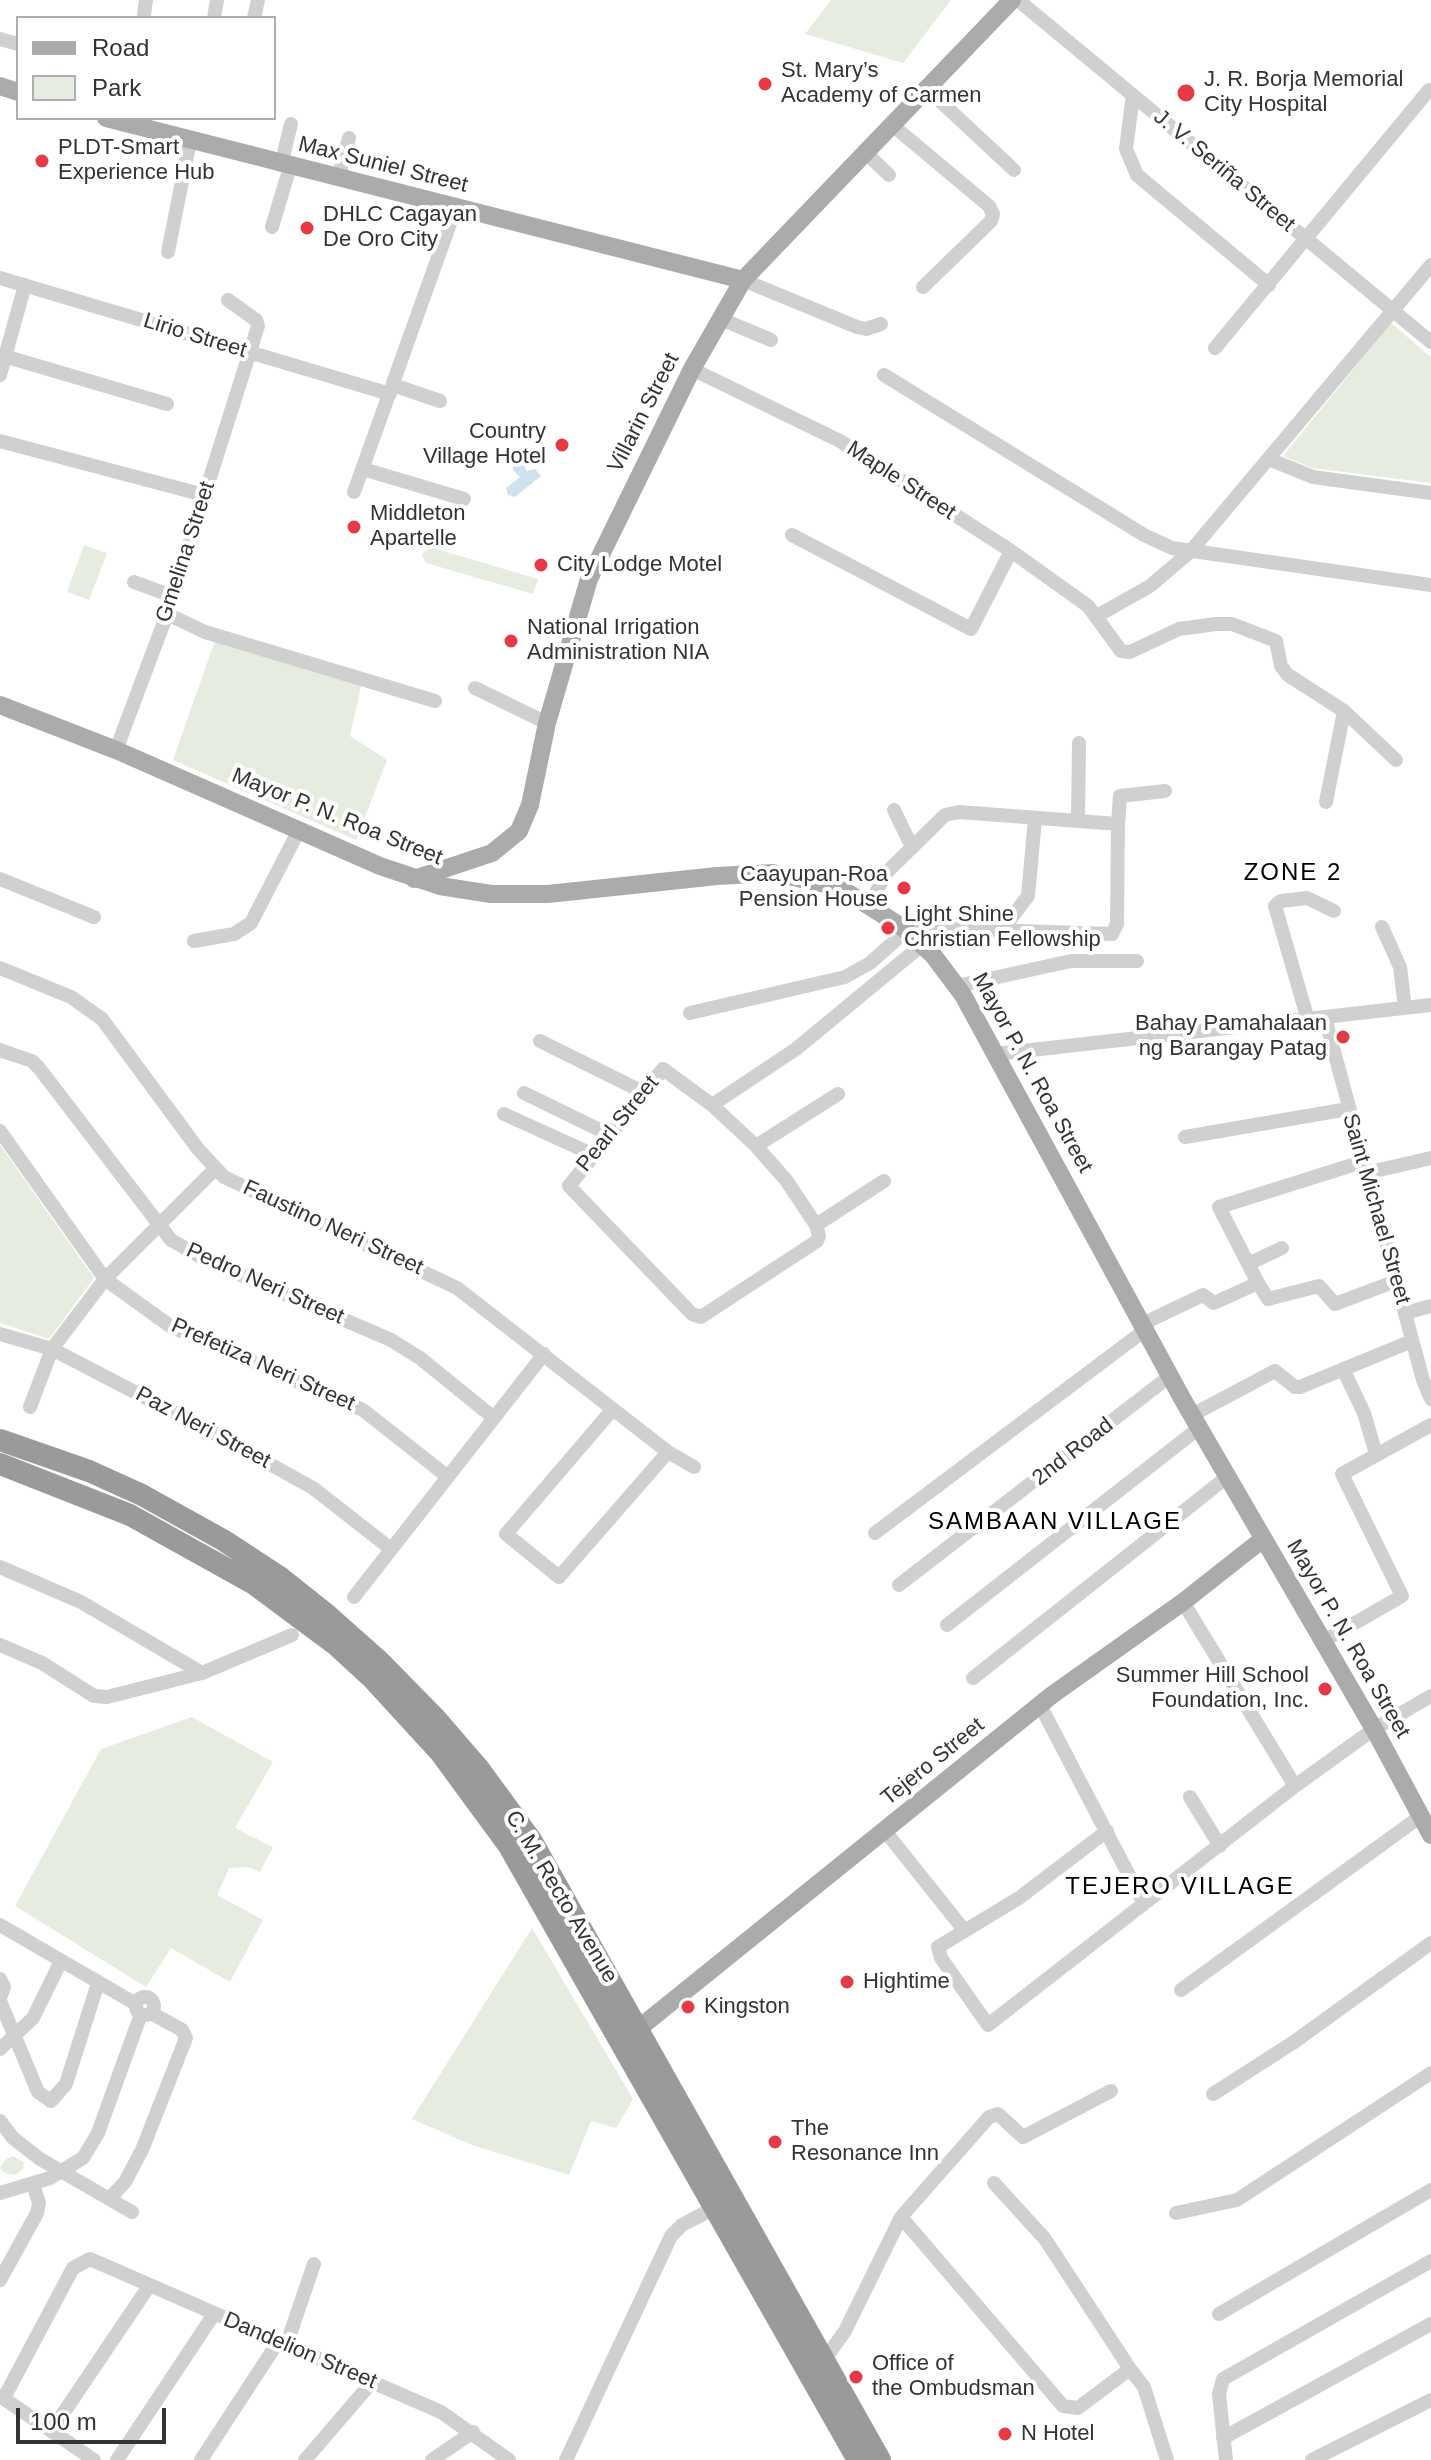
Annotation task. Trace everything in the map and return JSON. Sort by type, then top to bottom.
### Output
[{"type":"highway","name":"C. M. Recto Avenue","points":[[5,1460],[142,1495],[223,1540],[281,1578],[310,1626],[379,1661],[479,1769],[531,1840],[553,1899],[812,2362],[858,2460]]},
{"type":"highway","name":"C. M. Recto Avenue","points":[[566,1922],[638,2029],[723,2204]]},
{"type":"highway","name":"C. M. Recto Avenue","points":[[812,2362],[880,2460]]},
{"type":"main road","name":"Villarin Street","points":[[414,879],[492,853],[519,831],[530,805],[547,723],[589,579],[692,369],[743,280],[925,87],[1012,0]]},
{"type":"main road","name":"Max Suniel Street","points":[[113,120],[743,280]]},
{"type":"main road","name":"Mayor P. N. Roa Street","points":[[0,705],[116,750],[414,879],[466,891],[521,895],[773,873],[825,884],[869,906],[906,931],[957,986],[1195,1421],[1374,1729],[1431,1835]]},
{"type":"main road","name":"Tejero Street","points":[[638,2029],[1040,1705],[1183,1602],[1263,1539]]},
{"type":"street","name":"J. V. Seriña Street","points":[[1018,0],[1431,342]]},
{"type":"street","points":[[925,87],[1014,170]]},
{"type":"street","points":[[1215,348],[1429,90]]},
{"type":"street","points":[[1133,95],[1126,149],[1137,175],[1269,285]]},
{"type":"street","points":[[272,227],[286,166],[291,124]]},
{"type":"street","points":[[891,124],[989,206],[993,214],[991,221],[923,287]]},
{"type":"street","points":[[338,179],[349,138]]},
{"type":"street","points":[[168,252],[190,141]]},
{"type":"street","points":[[864,151],[889,175]]},
{"type":"street","points":[[354,492],[456,207]]},
{"type":"street","points":[[1097,616],[1150,586],[1190,552],[1271,460],[1431,265]]},
{"type":"street","name":"Lirio Street","points":[[0,278],[248,353],[440,401]]},
{"type":"street","points":[[743,280],[857,327],[866,329],[881,324]]},
{"type":"street","points":[[0,375],[25,285]]},
{"type":"street","name":"Gmelina Street","points":[[116,750],[167,614],[258,323],[228,300]]},
{"type":"street","points":[[721,319],[771,340]]},
{"type":"street","points":[[4,356],[167,404]]},
{"type":"street","name":"Maple Street","points":[[692,369],[840,441],[1011,551],[1097,616],[1117,648],[1126,652],[1179,629],[1232,624],[1267,636],[1278,644],[1281,666],[1288,675],[1344,711]]},
{"type":"street","points":[[884,375],[1144,535],[1190,552],[1431,585]]},
{"type":"street","points":[[0,441],[204,495]]},
{"type":"street","points":[[1271,460],[1313,477],[1431,493]]},
{"type":"street","points":[[363,469],[464,499]]},
{"type":"street","points":[[792,535],[971,629],[1011,551]]},
{"type":"street","points":[[134,582],[172,596]]},
{"type":"street","points":[[167,614],[205,632],[435,701]]},
{"type":"street","points":[[475,688],[547,723]]},
{"type":"street","points":[[1344,711],[1396,760]]},
{"type":"street","points":[[1326,802],[1344,711]]},
{"type":"street","points":[[1078,821],[1079,743]]},
{"type":"street","points":[[690,1013],[845,977],[870,963],[906,931],[930,928],[1103,936],[1114,931],[1120,796],[1165,791]]},
{"type":"street","points":[[894,810],[911,845]]},
{"type":"street","points":[[869,906],[886,873],[911,845],[945,815],[959,812],[996,822],[1035,819],[1118,824]]},
{"type":"street","points":[[1002,930],[1028,896],[1035,819]]},
{"type":"street","points":[[194,941],[234,934],[251,923],[299,830]]},
{"type":"street","points":[[0,879],[94,917]]},
{"type":"street","points":[[1308,1020],[1275,906],[1281,901],[1307,898],[1334,911]]},
{"type":"street","points":[[1382,927],[1400,967],[1405,1008]]},
{"type":"street","points":[[712,1105],[796,1049],[922,945]]},
{"type":"street","points":[[957,986],[1071,961],[1137,961]]},
{"type":"street","name":"Faustino Neri Street","points":[[0,968],[71,997],[102,1019],[215,1169],[237,1184],[423,1269],[466,1295],[668,1452],[694,1467]]},
{"type":"street","points":[[996,1054],[1431,1005]]},
{"type":"street","name":"Saint Michael Street","points":[[1325,1018],[1412,1341],[1431,1398]]},
{"type":"street","points":[[540,1041],[643,1092]]},
{"type":"street","name":"Pedro Neri Street","points":[[0,1050],[32,1061],[39,1068],[157,1226],[171,1240],[206,1260],[391,1340],[420,1358],[494,1418]]},
{"type":"street","name":"Pearl Street","points":[[663,1069],[712,1105],[756,1146],[786,1180],[816,1225],[817,1241],[701,1317],[696,1317],[570,1189],[570,1183],[663,1069]]},
{"type":"street","points":[[524,1093],[610,1135]]},
{"type":"street","points":[[756,1146],[838,1094]]},
{"type":"street","points":[[1185,1137],[1348,1109]]},
{"type":"street","points":[[504,1114],[594,1155]]},
{"type":"street","name":"Prefetiza Neri Street","points":[[0,1131],[105,1279],[170,1326],[363,1410],[448,1477]]},
{"type":"street","points":[[1396,1281],[1335,1304],[1319,1286],[1268,1299],[1219,1207],[1364,1167],[1431,1158]]},
{"type":"street","points":[[30,1407],[52,1349],[105,1279],[215,1169]]},
{"type":"street","points":[[816,1225],[884,1181]]},
{"type":"street","points":[[1248,1264],[1282,1248]]},
{"type":"street","points":[[875,1533],[1143,1327],[1203,1295],[1214,1303],[1258,1283]]},
{"type":"street","points":[[1405,1313],[1431,1306]]},
{"type":"street","name":"Paz Neri Street","points":[[0,1334],[52,1349],[313,1488],[391,1549]]},
{"type":"street","points":[[947,1625],[1195,1421],[1275,1371],[1295,1387],[1412,1341]]},
{"type":"street","points":[[354,1597],[544,1354]]},
{"type":"street","points":[[1343,1369],[1364,1413],[1376,1454]]},
{"type":"street","name":"2nd Road","points":[[899,1585],[1170,1376]]},
{"type":"street","points":[[613,1409],[506,1534],[559,1577],[668,1452]]},
{"type":"street","points":[[1322,1642],[1402,1596],[1341,1478],[1343,1472],[1431,1425]]},
{"type":"street","points":[[973,1678],[1227,1477]]},
{"type":"street","points":[[0,1567],[81,1602],[202,1673]]},
{"type":"street","points":[[1183,1602],[1295,1786]]},
{"type":"street","points":[[0,1645],[42,1663],[101,1697],[202,1673],[310,1626]]},
{"type":"street","points":[[1107,1831],[1019,1898],[941,1944],[939,1954],[988,2025],[1295,1786],[1374,1729],[1431,1696]]},
{"type":"street","points":[[1040,1705],[1144,1904]]},
{"type":"street","points":[[1190,1797],[1220,1846]]},
{"type":"street","points":[[1181,1990],[1421,1816]]},
{"type":"street","points":[[885,1831],[964,1930]]},
{"type":"street","points":[[0,1925],[143,2011],[182,2030],[186,2038],[142,2150],[125,2182],[109,2199]]},
{"type":"street","points":[[1213,2094],[1294,2042],[1431,1943]]},
{"type":"street","points":[[0,2049],[14,2038],[39,2007],[61,1961]]},
{"type":"street","points":[[0,1979],[4,1987],[0,2000],[14,2038],[45,2099],[57,2097],[66,2084],[98,1983]]},
{"type":"street","points":[[3,2198],[75,2165],[92,2145],[143,2011]]},
{"type":"street","points":[[1176,2213],[1237,2200],[1431,2073]]},
{"type":"street","points":[[812,2362],[845,2331],[901,2217],[989,2117],[998,2114],[1023,2137],[1111,2091]]},
{"type":"street","points":[[0,2121],[13,2138],[62,2172],[132,2212]]},
{"type":"street","points":[[994,2183],[1045,2239],[1144,2387],[1167,2460]]},
{"type":"street","points":[[0,2280],[37,2213],[39,2203],[33,2184]]},
{"type":"street","points":[[1219,2314],[1431,2190]]},
{"type":"street","points":[[566,2460],[668,2241],[678,2227],[723,2204]]},
{"type":"street","points":[[901,2217],[1063,2406],[1078,2408],[1130,2369]]},
{"type":"street","points":[[1,2246],[16,2250]]},
{"type":"street","name":"Dandelion Street","points":[[2,2397],[68,2275],[83,2260],[94,2261],[441,2412],[509,2460]]},
{"type":"street","points":[[1226,2460],[1219,2394],[1223,2379],[1431,2261]]},
{"type":"street","points":[[201,2460],[282,2344],[314,2264]]},
{"type":"street","points":[[52,2430],[149,2286]]},
{"type":"street","points":[[117,2460],[214,2314]]},
{"type":"street","points":[[1223,2438],[1431,2324]]},
{"type":"street","points":[[305,2460],[372,2382]]},
{"type":"street","points":[[2,2397],[94,2460]]},
{"type":"street","points":[[1312,2460],[1431,2400]]},
{"type":"street","points":[[432,2460],[473,2432]]},
{"type":"green space","points":[[831,0],[951,0],[903,63],[805,34]]},
{"type":"green space","points":[[1391,323],[1431,357],[1431,483],[1312,468],[1283,456]]},
{"type":"green space","points":[[84,545],[107,553],[89,600],[67,592]]},
{"type":"green space","points":[[430,547],[538,579],[533,594],[426,563],[422,554]]},
{"type":"green space","points":[[215,641],[362,682],[350,736],[387,760],[356,840],[173,760]]},
{"type":"green space","points":[[0,1145],[94,1278],[49,1339],[0,1323]]},
{"type":"green space","points":[[192,1717],[273,1762],[235,1828],[273,1847],[260,1872],[248,1867],[229,1868],[217,1895],[263,1920],[230,1982],[171,1948],[146,1987],[15,1906],[101,1749]]},
{"type":"green space","points":[[532,1928],[633,2099],[616,2128],[591,2121],[569,2175],[472,2145],[412,2119]]},
{"type":"green space","points":[[13,2156],[24,2162],[23,2169],[15,2175],[5,2173],[0,2168],[5,2160]]},
{"type":"water","points":[[513,457],[522,457],[526,471],[535,469],[541,476],[515,497],[508,495],[506,488],[520,477],[513,470]]},
{"type":"place","name":"St. Mary’s Academy of Carmen","points":[[765,84]]},
{"type":"place","name":"J. R. Borja Memorial City Hospital","points":[[1186,93]]},
{"type":"place","name":"PLDT-Smart Experience Hub","points":[[42,161]]},
{"type":"place","name":"DHLC Cagayan De Oro City","points":[[307,228]]},
{"type":"place","name":"Country Village Hotel","points":[[562,445]]},
{"type":"place","name":"Middleton Apartelle","points":[[354,527]]},
{"type":"place","name":"City Lodge Motel","points":[[541,565]]},
{"type":"place","name":"National Irrigation Administration NIA","points":[[511,641]]},
{"type":"place","name":"Caayupan-Roa Pension House","points":[[904,888]]},
{"type":"place","name":"Light Shine Christian Fellowship","points":[[888,928]]},
{"type":"place","name":"Bahay Pamahalaan ng Barangay Patag","points":[[1343,1037]]},
{"type":"place","name":"Summer Hill School Foundation, Inc.","points":[[1325,1689]]},
{"type":"place","name":"Hightime","points":[[847,1982]]},
{"type":"place","name":"Kingston","points":[[688,2007]]},
{"type":"place","name":"The Resonance Inn","points":[[775,2142]]},
{"type":"place","name":"Office of the Ombudsman","points":[[856,2377]]},
{"type":"place","name":"N Hotel","points":[[1005,2434]]},
{"type":"district","name":"ZONE 2","points":[[1293,873]]},
{"type":"district","name":"SAMBAAN VILLAGE","points":[[1055,1522]]},
{"type":"district","name":"TEJERO VILLAGE","points":[[1180,1887]]}]
